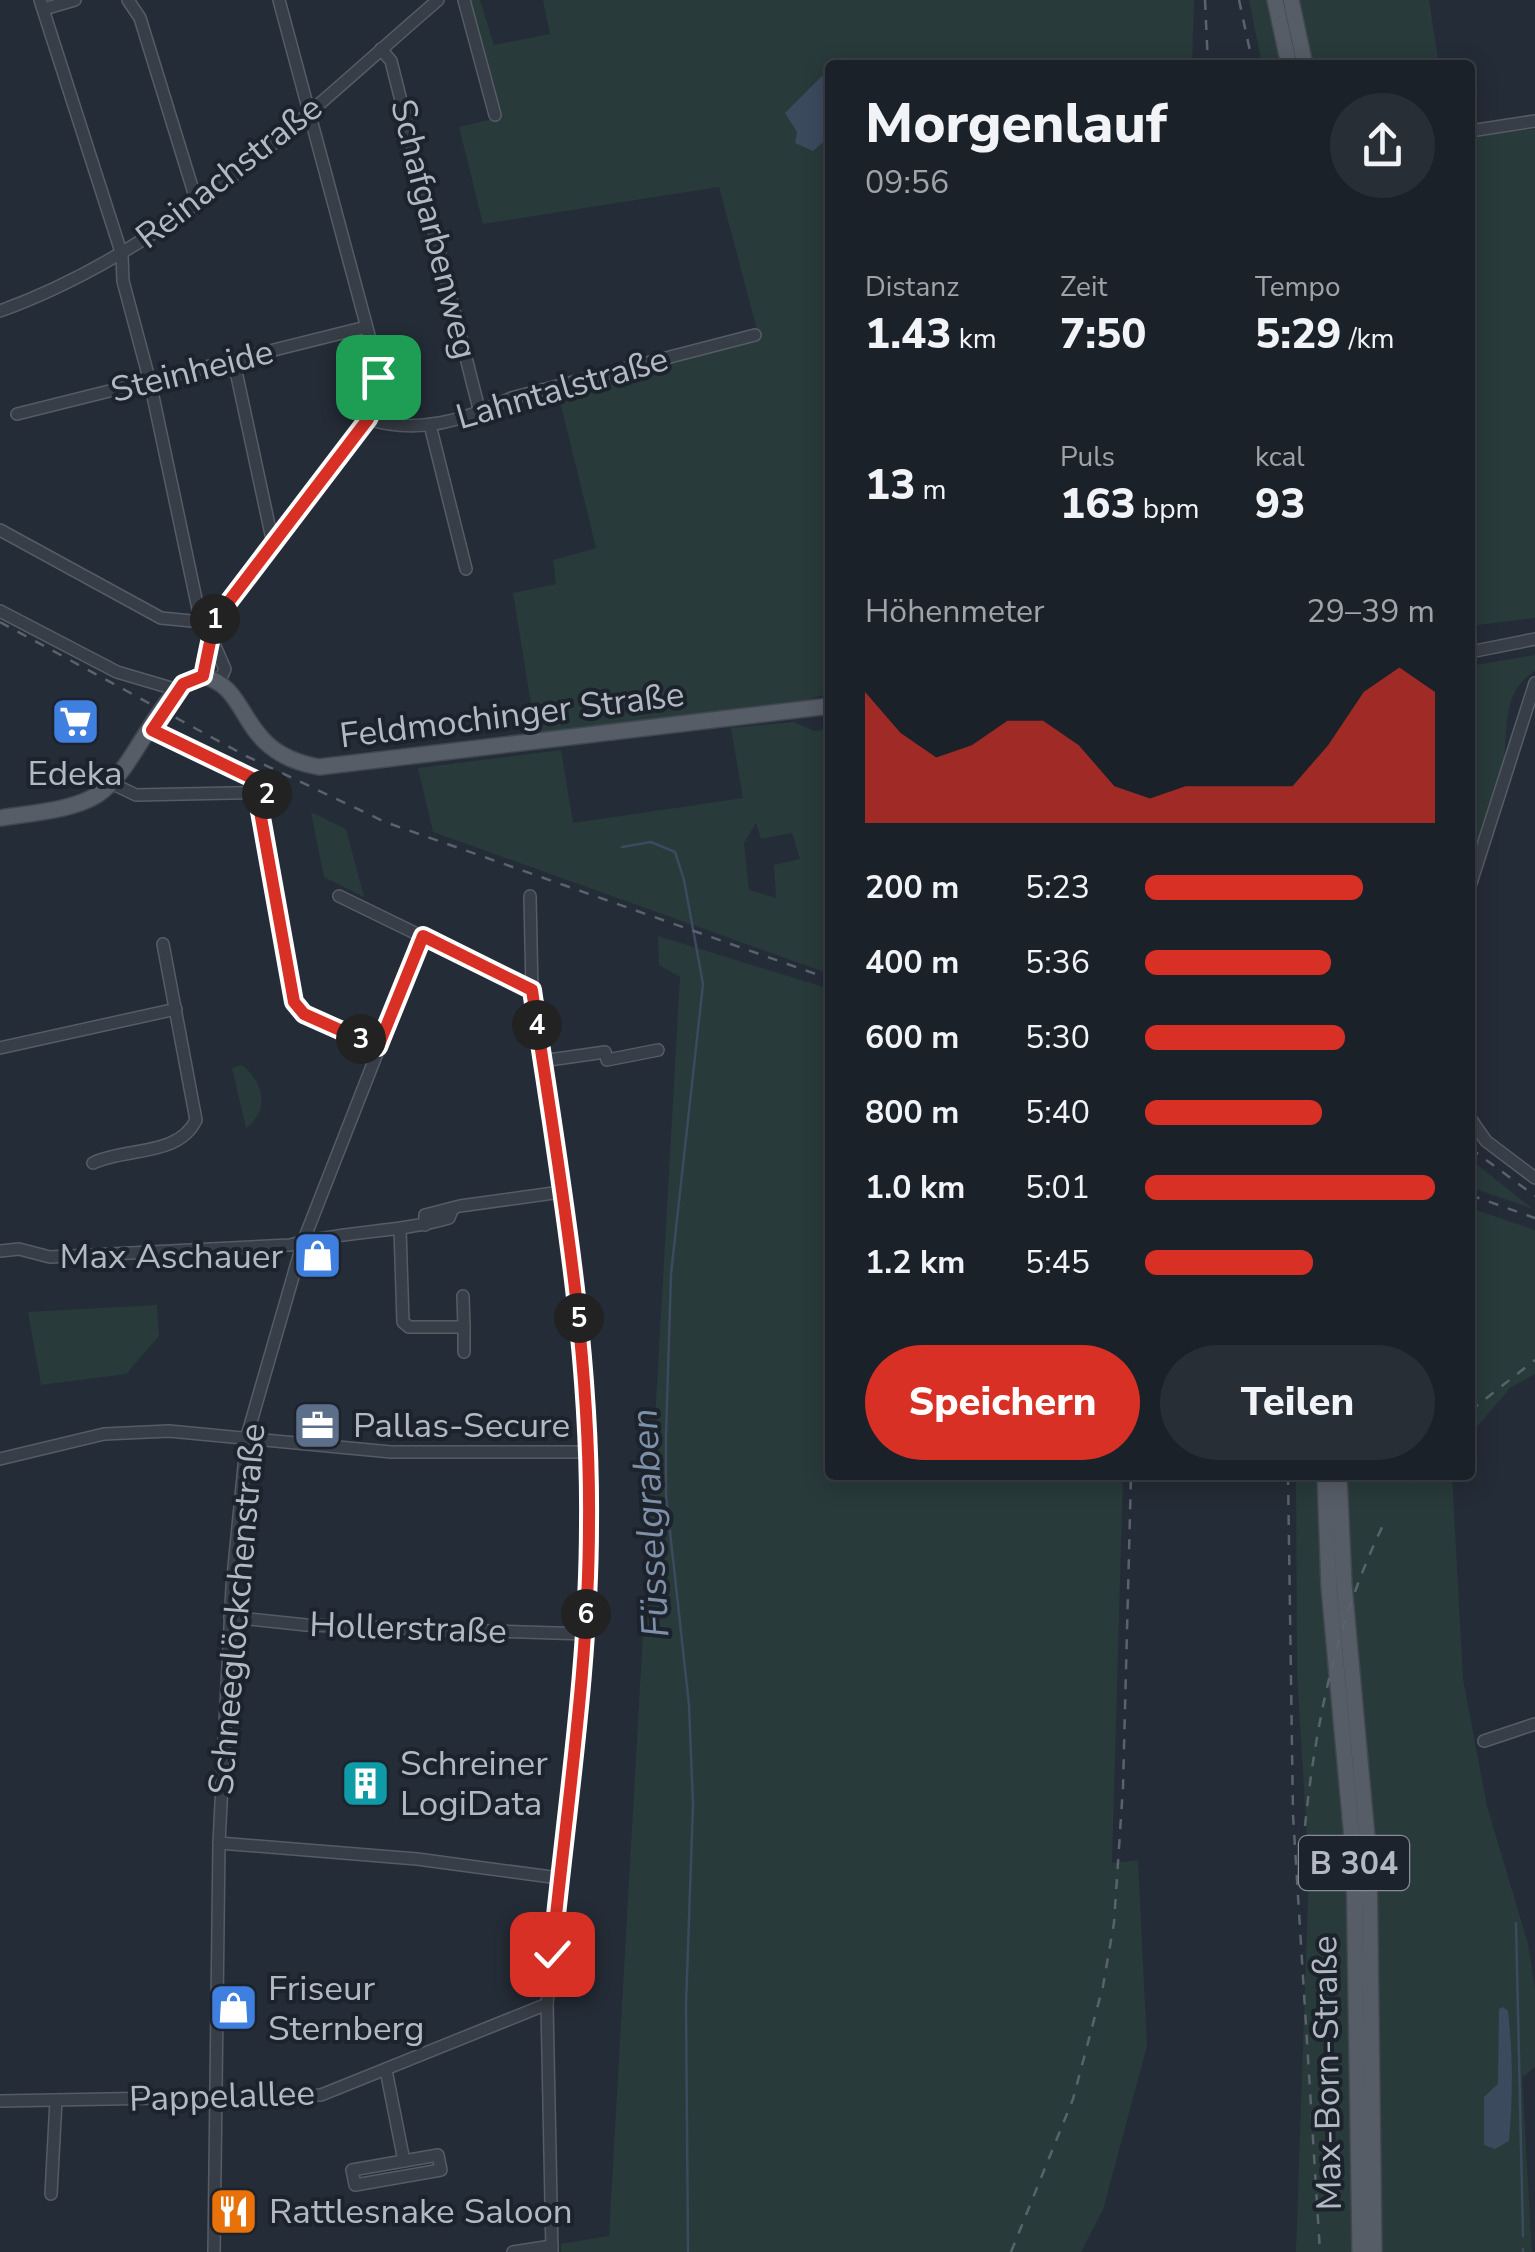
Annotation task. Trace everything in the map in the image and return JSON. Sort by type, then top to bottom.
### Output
[{"type":"main road","points":[[1276,0],[1288,60]]},
{"type":"main road","points":[[1291,0],[1304,60]]},
{"type":"main road","points":[[0,818],[83,802],[111,783],[178,690],[203,676],[220,682]]},
{"type":"main road","name":"Feldmochinger Straße","points":[[220,682],[260,741],[278,755],[319,768],[825,707]]},
{"type":"main road","name":"Max-Born-Straße","points":[[1324,1480],[1329,1586],[1354,1860],[1360,2252]]},
{"type":"main road","name":"Max-Born-Straße","points":[[1339,1480],[1344,1585],[1368,1858],[1374,2252]]},
{"type":"street","points":[[74,0],[42,5],[122,255],[123,281],[206,628],[224,669],[220,682]]},
{"type":"street","points":[[128,0],[140,18],[197,204]]},
{"type":"street","points":[[203,676],[206,628],[368,419],[378,388],[366,327],[279,0]]},
{"type":"street","name":"Reinachstraße","points":[[0,311],[52,292],[122,255],[197,204],[308,115],[438,0]]},
{"type":"street","points":[[464,0],[495,115]]},
{"type":"street","name":"Schafgarbenweg","points":[[382,48],[391,62],[421,170],[480,413]]},
{"type":"street","points":[[1475,130],[1535,121]]},
{"type":"street","name":"Steinheide","points":[[17,414],[366,327]]},
{"type":"street","name":"Lahntalstraße","points":[[368,419],[396,428],[430,425],[480,413],[512,398],[755,335]]},
{"type":"street","points":[[234,362],[272,540]]},
{"type":"street","points":[[430,425],[466,569]]},
{"type":"street","points":[[0,530],[160,618],[206,628]]},
{"type":"street","points":[[0,611],[117,672],[178,690]]},
{"type":"street","points":[[1475,648],[1535,639]]},
{"type":"street","points":[[1475,870],[1535,682]]},
{"type":"street","points":[[111,783],[136,795],[281,792],[152,730]]},
{"type":"street","points":[[260,795],[271,879],[298,1009],[378,1047]]},
{"type":"street","points":[[339,896],[532,990]]},
{"type":"street","points":[[513,2252],[552,2249],[547,2004],[586,1634],[586,1376],[532,990],[530,896]]},
{"type":"street","name":"Schneeglöckchenstraße","points":[[214,2252],[219,1843],[230,1617],[247,1436],[303,1242],[423,936]]},
{"type":"street","points":[[93,1164],[189,1135],[196,1120],[163,944]]},
{"type":"street","points":[[0,1048],[176,1009]]},
{"type":"street","points":[[542,1061],[605,1052],[607,1060],[658,1050]]},
{"type":"street","points":[[1475,1125],[1486,1141],[1535,1178]]},
{"type":"street","points":[[0,1251],[19,1249],[50,1257],[303,1242],[400,1230],[449,1218],[453,1208],[561,1192]]},
{"type":"street","points":[[400,1230],[403,1322],[409,1327],[464,1327]]},
{"type":"street","points":[[464,1296],[464,1352]]},
{"type":"street","points":[[0,1459],[112,1433],[247,1436],[391,1452],[587,1452]]},
{"type":"street","name":"Hollerstraße","points":[[230,1617],[306,1625],[586,1634]]},
{"type":"street","points":[[1484,1741],[1535,1724]]},
{"type":"street","points":[[219,1843],[417,1859],[559,1878]]},
{"type":"street","name":"Pappelallee","points":[[0,2101],[321,2095],[547,2004]]},
{"type":"street","points":[[386,2070],[404,2161]]},
{"type":"street","points":[[51,2194],[56,2100]]},
{"type":"street","points":[[438,2155],[441,2170],[355,2185],[352,2170],[404,2161],[438,2155]]},
{"type":"shaded area","points":[[468,0],[480,0],[494,45],[550,34],[543,0],[1194,0],[1192,60],[825,60],[825,695],[797,703],[536,735],[513,593],[556,584],[553,560],[596,548],[557,389],[759,337],[719,187],[483,224],[459,127],[497,118]]},
{"type":"shaded area","points":[[1249,0],[1429,0],[1438,60],[1261,60]]},
{"type":"shaded area","points":[[1535,129],[1535,618],[1475,625],[1475,135]]},
{"type":"shaded area","points":[[1535,655],[1535,671],[1523,680],[1510,703],[1499,783],[1475,855],[1475,665]]},
{"type":"shaded area","points":[[793,722],[815,731],[825,730],[825,972],[433,832],[418,768],[561,750],[573,823],[743,798],[731,728]],"holes":[[[756,823],[761,839],[792,833],[800,859],[774,865],[776,898],[749,890],[744,843]]]},
{"type":"shaded area","points":[[311,812],[346,829],[364,897],[324,877]]},
{"type":"shaded area","points":[[658,936],[825,987],[825,1480],[1123,1480],[1112,1863],[1138,1860],[1147,2046],[1103,2210],[1081,2252],[561,2252],[561,2244],[609,2236],[680,977],[659,965]]},
{"type":"shaded area","points":[[242,1065],[255,1080],[261,1096],[259,1113],[246,1128],[232,1068]]},
{"type":"shaded area","points":[[1475,1163],[1533,1209],[1475,1189]]},
{"type":"shaded area","points":[[1475,1210],[1535,1230],[1535,1374],[1510,1388],[1475,1429]]},
{"type":"shaded area","points":[[157,1305],[159,1336],[126,1374],[41,1385],[28,1312]]},
{"type":"shaded area","points":[[1296,1480],[1318,1480],[1322,1590],[1347,1863],[1353,2252],[1296,2252],[1309,1868],[1297,1674]]},
{"type":"shaded area","points":[[1347,1480],[1452,1480],[1463,1679],[1487,1806],[1528,1944],[1535,1988],[1535,2067],[1522,2078],[1532,2252],[1381,2252],[1376,1858],[1350,1582]]},
{"type":"water","points":[[822,76],[825,78],[825,140],[813,151],[795,143],[797,132],[785,113]]},
{"type":"water","points":[[1499,2009],[1508,2011],[1511,2044],[1510,2124],[1509,2141],[1495,2149],[1484,2145],[1484,2097],[1498,2084]]},
{"type":"waterway","name":"Füsselgraben","points":[[622,847],[651,842],[675,852],[703,984],[671,1274],[666,1435],[666,1495],[689,1705],[693,1805],[686,2005],[688,2252]]},
{"type":"waterway","points":[[1516,1923],[1523,2236]]},
{"type":"railway","points":[[1205,0],[1208,60]]},
{"type":"railway","points":[[1239,0],[1252,60]]},
{"type":"railway","points":[[0,622],[246,756],[385,822],[825,977]]},
{"type":"railway","points":[[1475,1152],[1535,1196]]},
{"type":"railway","points":[[1475,1197],[1535,1218]]},
{"type":"railway","points":[[1475,1407],[1535,1360]]},
{"type":"railway","points":[[1011,2252],[1073,2099],[1103,1986],[1114,1923],[1123,1787],[1131,1480]]},
{"type":"railway","points":[[1288,1480],[1293,1815],[1320,2252]]},
{"type":"railway","points":[[1305,1826],[1323,1707],[1342,1630],[1386,1519]]},
{"type":"place","name":"Edeka","points":[[75,721]]},
{"type":"place","name":"Max Aschauer","points":[[318,1256]]},
{"type":"place","name":"Pallas-Secure","points":[[318,1425]]},
{"type":"place","name":"Schreiner LogiData","points":[[365,1783]]},
{"type":"place","name":"Friseur Sternberg","points":[[233,2008]]},
{"type":"place","name":"Rattlesnake Saloon","points":[[234,2211]]},
{"type":"route","points":[[378,377],[375,404],[368,419],[272,540],[208,629],[211,637],[203,676],[183,684],[152,730],[281,792],[260,795],[259,806],[294,1002],[304,1014],[378,1047],[423,936],[532,990],[586,1376],[590,1525],[586,1634],[552,1954]]}]
